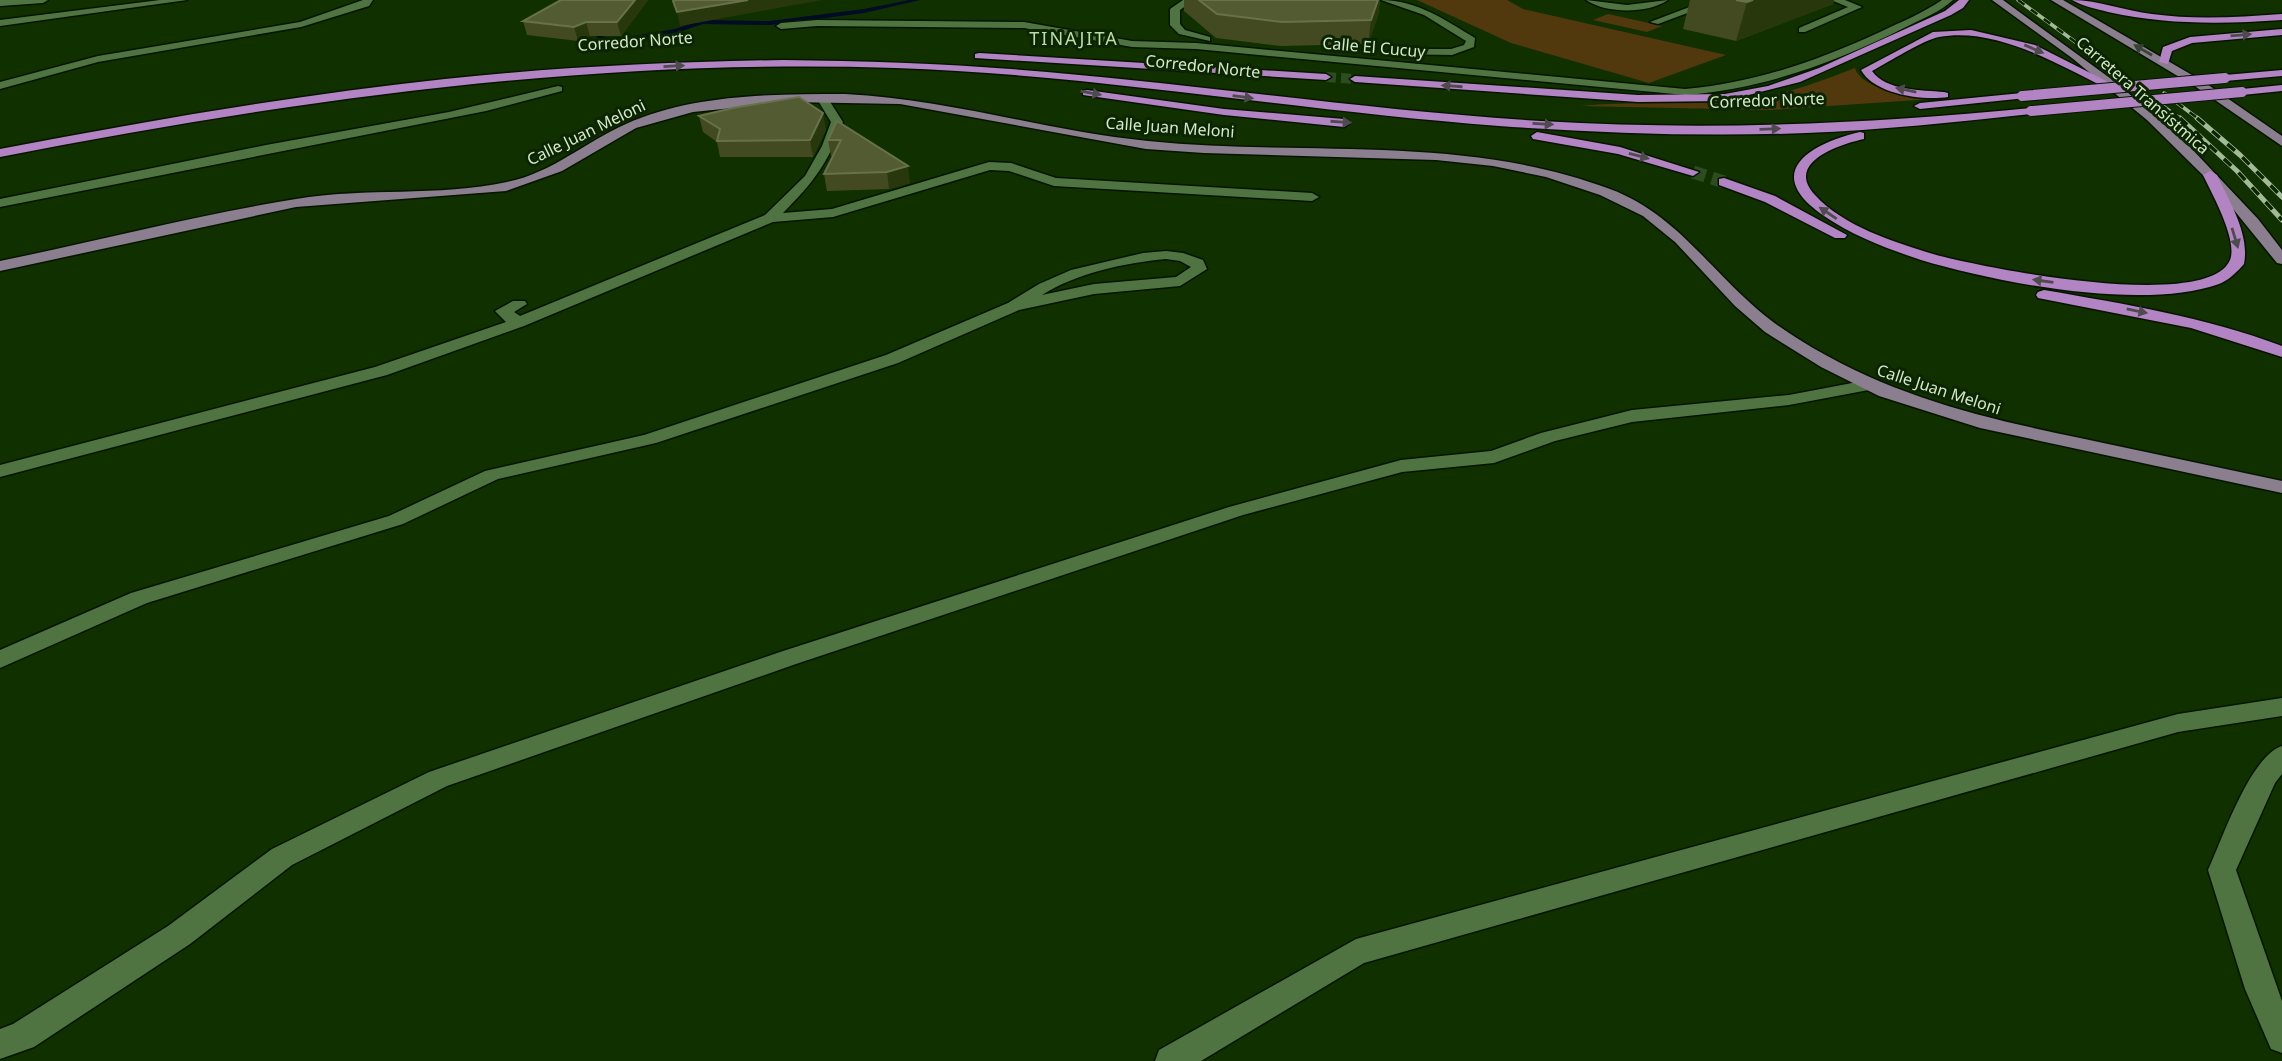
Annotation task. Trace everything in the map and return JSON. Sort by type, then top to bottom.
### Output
[{"type":"highway","points":[[1355,79],[1662,99],[1735,96],[1770,88],[1844,59],[1948,13],[1960,6],[1964,0]]},
{"type":"highway","points":[[2077,0],[2126,14],[2168,20],[2208,22],[2282,17]]},
{"type":"highway","points":[[2164,62],[2167,49],[2183,41],[2282,32]]},
{"type":"highway","points":[[1998,98],[1903,90],[1875,81],[1867,75],[1866,70],[1936,34],[1971,33],[2022,44],[2116,89]]},
{"type":"highway","points":[[771,51],[798,51]]},
{"type":"highway","name":"Corredor Norte","points":[[837,51],[1389,113],[1670,130],[1820,128],[2282,88]]},
{"type":"highway","name":"Corredor Norte","points":[[0,144],[225,102],[343,85],[549,63],[715,52]]},
{"type":"highway","points":[[900,59],[941,55]]},
{"type":"highway","points":[[968,56],[1326,77]]},
{"type":"highway","points":[[900,59],[1159,104],[1356,123]]},
{"type":"highway","name":"Corredor Norte","points":[[0,153],[224,111],[456,80],[587,69],[900,59],[1105,71],[1495,111],[1698,118]]},
{"type":"highway","points":[[1913,107],[2282,73]]},
{"type":"highway","points":[[2009,113],[1854,137],[1830,144],[1804,160],[1798,179],[1805,194],[1838,219],[1886,243],[1929,257],[2036,280],[2101,288],[2155,289],[2208,283],[2221,279],[2236,265],[2239,248],[2210,175]]},
{"type":"highway","points":[[1383,125],[1550,138],[1619,151],[1693,172]]},
{"type":"highway","points":[[1724,182],[1777,202],[1867,248],[1925,269],[2006,289],[2184,321],[2233,334],[2282,352]]},
{"type":"main road","name":"Carretera Transístmica","points":[[1997,0],[2045,33],[2116,89],[2210,175],[2265,236],[2282,260]]},
{"type":"main road","name":"Carretera Transístmica","points":[[2056,0],[2164,62],[2282,142]]},
{"type":"main road","name":"Calle Juan Meloni","points":[[0,267],[296,202],[475,192],[512,185],[538,178],[581,156],[618,132],[651,117],[747,101],[865,99],[908,102],[950,108],[1081,136],[1153,146],[1437,156],[1501,164],[1559,177],[1605,192],[1651,213],[1680,236],[1744,306],[1778,334],[1868,385],[1934,409],[2009,429],[2282,487]]},
{"type":"street","points":[[0,3],[43,0]]},
{"type":"street","points":[[148,0],[158,3]]},
{"type":"street","points":[[0,23],[182,0]]},
{"type":"street","points":[[0,86],[99,59],[295,26],[342,14],[366,4],[368,0]]},
{"type":"street","points":[[1189,0],[1175,9],[1175,25],[1182,32],[1220,42],[1282,49],[1401,52],[1452,52],[1469,47],[1471,40],[1427,13],[1386,0]]},
{"type":"street","points":[[1591,0],[1636,8],[1663,0]]},
{"type":"street","points":[[1655,22],[1717,0]]},
{"type":"street","points":[[1802,30],[1857,7],[1836,0]]},
{"type":"street","name":"Calle El Cucuy","points":[[781,26],[817,23],[1024,25],[1132,44],[1362,61],[1685,92],[1720,90],[1790,73],[1878,36],[1948,0]]},
{"type":"street","points":[[1175,46],[1175,37],[1182,32]]},
{"type":"street","points":[[0,203],[97,186],[267,148],[498,107],[558,89]]},
{"type":"street","points":[[770,218],[810,177],[828,146],[837,122],[823,99]]},
{"type":"street","points":[[0,471],[381,371],[518,323],[770,218],[832,213],[989,166],[1011,167],[1054,182],[1312,197]]},
{"type":"street","points":[[0,660],[139,598],[396,520],[492,475],[521,466],[649,439],[892,359],[1014,306],[1044,287],[1076,273],[1143,257],[1166,255],[1183,257],[1198,263],[1199,270],[1180,281],[1094,289],[1014,306]]},
{"type":"street","points":[[518,323],[503,312],[519,304]]},
{"type":"street","points":[[0,1044],[23,1037],[179,934],[282,857],[438,779],[788,658],[1236,511],[1401,466],[1494,457],[1548,436],[1632,416],[1789,400],[1868,385]]},
{"type":"street","points":[[1171,1061],[1356,952],[2178,723],[2282,707]]},
{"type":"street","points":[[2282,756],[2264,779],[2222,870],[2261,989],[2282,1038]]},
{"type":"shaded area","points":[[1417,0],[1507,0],[1523,9],[1726,55],[1649,83],[1511,43]]},
{"type":"shaded area","points":[[1608,14],[1662,26],[1647,32],[1593,20]]},
{"type":"shaded area","points":[[1855,68],[1867,82],[1900,93],[1932,99],[1770,110],[1580,106],[1742,101],[1792,90]]},
{"type":"building","points":[[561,0],[635,0],[617,22],[586,22],[574,27],[523,21]]},
{"type":"building","points":[[748,0],[677,12],[673,1]]},
{"type":"building","points":[[1199,0],[1378,0],[1371,20],[1282,22],[1217,14]]},
{"type":"building","points":[[799,97],[823,113],[810,140],[717,141],[720,129],[699,116],[733,108]]},
{"type":"building","points":[[837,121],[908,166],[887,172],[824,174],[841,140],[828,140]]},
{"type":"waterway","points":[[599,37],[608,40],[634,38],[676,31],[703,22],[770,23],[864,11],[917,0]]},
{"type":"tunnel","points":[[1326,77],[1355,79]]},
{"type":"tunnel","points":[[1693,172],[1724,182]]},
{"type":"railway","points":[[2018,0],[2182,120]]},
{"type":"railway","points":[[2164,93],[2200,120]]},
{"type":"railway","points":[[2180,118],[2237,171],[2282,220]]},
{"type":"railway","points":[[2197,118],[2240,155],[2282,197]]},
{"type":"district","name":"TINAJITA","points":[[1074,38]]}]
